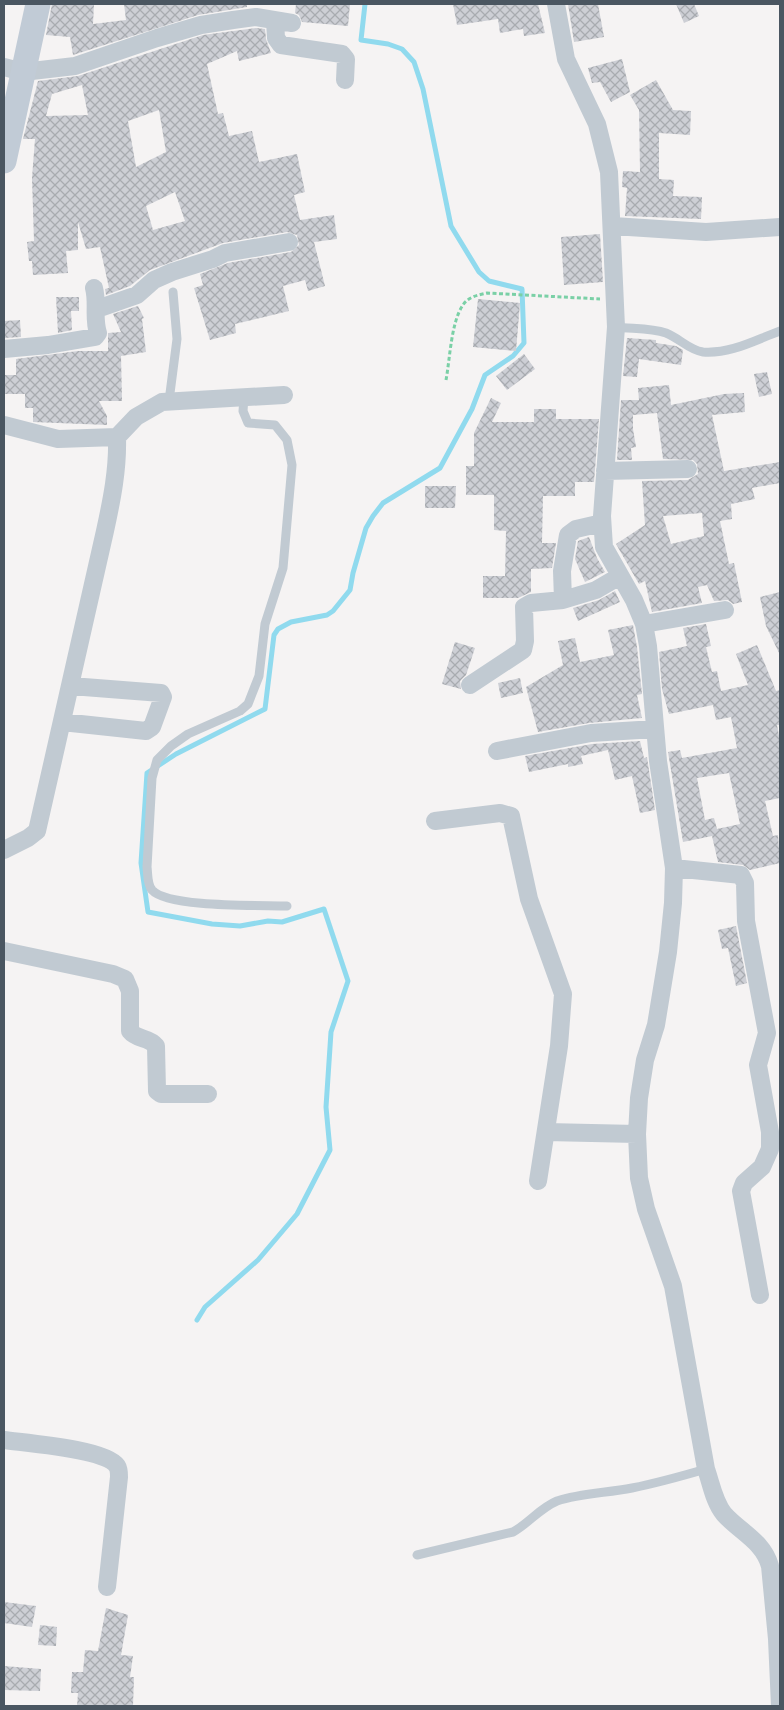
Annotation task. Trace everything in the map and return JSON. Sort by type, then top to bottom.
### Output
[{"type":"street","points":[[4,160],[13,70],[38,4]]},
{"type":"street","points":[[556,4],[566,59],[597,124],[606,154],[613,226],[616,327],[602,522],[604,547],[634,600],[644,624],[648,646],[655,729],[674,868],[673,904],[668,952],[656,1025],[645,1060],[639,1098],[637,1134],[639,1178],[646,1209],[673,1286],[706,1469],[715,1498],[724,1514],[748,1534],[767,1556],[770,1566],[779,1639],[780,1706]]},
{"type":"street","points":[[13,70],[75,66],[200,25],[256,17],[292,23]]},
{"type":"street","points":[[275,21],[276,38],[281,45],[342,54],[346,59],[345,80]]},
{"type":"street","points":[[613,226],[706,232],[780,227]]},
{"type":"street","points":[[97,309],[134,297],[154,280],[225,252],[289,242]]},
{"type":"street","points":[[4,348],[48,345],[95,337],[98,332],[95,319],[97,309],[94,288]]},
{"type":"street","points":[[4,425],[58,439],[118,436],[146,410],[169,401],[284,395]]},
{"type":"street","points":[[4,850],[28,838],[37,831],[114,488],[118,457],[118,436]]},
{"type":"street","points":[[605,471],[688,469]]},
{"type":"street","points":[[563,600],[562,571],[567,537],[573,530],[602,522]]},
{"type":"street","points":[[470,685],[523,650],[525,641],[523,610],[526,605],[563,600],[596,590],[620,576]]},
{"type":"street","points":[[644,624],[725,610]]},
{"type":"street","points":[[62,722],[146,731],[152,727],[163,697],[161,693],[71,686]]},
{"type":"street","points":[[497,751],[591,733],[655,729]]},
{"type":"street","points":[[435,821],[506,813],[512,818],[529,899],[564,994],[563,1014],[538,1181]]},
{"type":"street","points":[[674,868],[741,875],[744,878],[746,921],[767,1033],[758,1065],[775,1129],[768,1157],[762,1167],[744,1183],[741,1191],[760,1295]]},
{"type":"street","points":[[4,951],[113,974],[125,979],[130,992],[130,1031],[133,1035],[151,1040],[156,1046],[157,1091],[161,1094],[208,1094]]},
{"type":"street","points":[[546,1132],[637,1134]]},
{"type":"street","points":[[4,1440],[85,1451],[111,1461],[118,1466],[119,1477],[107,1587]]},
{"type":"lane","points":[[169,401],[177,339],[173,292]]},
{"type":"lane","points":[[616,327],[663,332],[680,339],[690,348],[702,352],[737,349],[780,331]]},
{"type":"lane","points":[[244,398],[243,411],[248,423],[275,425],[288,440],[292,465],[283,568],[278,586],[270,603],[265,624],[259,676],[248,704],[240,711],[188,734],[171,746],[157,760],[152,778],[147,867],[148,881],[152,890],[183,902],[287,906]]},
{"type":"lane","points":[[417,1555],[513,1532],[539,1511],[556,1502],[583,1495],[632,1488],[706,1469]]},
{"type":"path","points":[[446,380],[456,321],[463,304],[474,296],[487,293],[615,300]]},
{"type":"building","points":[[52,4],[94,4],[93,24],[126,20],[124,4],[247,4],[247,7],[198,15],[73,55],[70,37],[46,35]]},
{"type":"building","points":[[296,4],[350,4],[348,26],[302,22],[299,15],[295,13]]},
{"type":"building","points":[[453,4],[538,4],[545,33],[524,36],[523,29],[500,33],[498,19],[457,25]]},
{"type":"building","points":[[568,4],[598,4],[604,37],[574,42]]},
{"type":"building","points":[[676,4],[694,4],[699,16],[684,23]]},
{"type":"building","points":[[256,28],[265,29],[271,53],[239,61],[237,51],[207,64],[218,114],[223,113],[229,136],[252,131],[259,162],[297,154],[305,192],[294,195],[300,220],[334,215],[337,239],[314,242],[325,286],[308,291],[305,280],[283,286],[289,311],[235,324],[236,333],[210,340],[194,288],[203,285],[200,274],[228,263],[291,252],[299,245],[297,235],[287,232],[223,243],[150,270],[130,286],[106,295],[105,289],[109,288],[100,247],[86,249],[78,222],[78,250],[66,251],[68,273],[33,275],[32,261],[29,261],[27,242],[34,241],[32,178],[35,139],[23,139],[38,81],[78,76],[203,35]],"holes":[[[82,85],[88,115],[46,116],[52,94]],[[159,110],[166,152],[136,167],[128,121]],[[175,192],[185,221],[153,230],[146,206]]]},
{"type":"building","points":[[622,59],[630,92],[611,102],[600,82],[592,83],[588,68]]},
{"type":"building","points":[[656,80],[673,110],[691,111],[690,135],[659,133],[659,179],[674,180],[673,196],[702,197],[701,219],[625,216],[627,188],[622,187],[623,171],[640,172],[639,110],[630,95]]},
{"type":"building","points":[[600,234],[603,282],[564,285],[561,237]]},
{"type":"building","points":[[56,297],[79,297],[79,311],[71,311],[72,330],[58,333]]},
{"type":"building","points":[[478,299],[520,303],[516,351],[473,347]]},
{"type":"building","points":[[138,306],[144,318],[142,319],[146,352],[121,356],[122,401],[99,401],[107,416],[107,425],[33,422],[33,408],[25,408],[25,394],[5,394],[5,375],[16,375],[16,359],[78,351],[108,351],[108,333],[121,332],[113,314]]},
{"type":"building","points":[[20,320],[21,337],[4,338],[4,321]]},
{"type":"building","points":[[627,338],[656,340],[656,343],[676,346],[683,350],[681,365],[639,359],[637,377],[623,376]]},
{"type":"building","points":[[524,354],[535,369],[507,390],[496,376]]},
{"type":"building","points":[[767,372],[772,394],[759,397],[754,374]]},
{"type":"building","points":[[669,385],[671,405],[724,394],[744,393],[745,412],[712,415],[724,471],[780,462],[780,483],[752,488],[755,499],[731,504],[732,519],[720,521],[729,564],[734,563],[742,602],[733,604],[728,600],[714,601],[707,585],[698,587],[702,603],[652,612],[645,581],[639,584],[616,544],[645,525],[642,481],[688,480],[698,474],[697,464],[693,460],[663,459],[657,413],[633,415],[636,447],[631,448],[632,460],[617,460],[621,400],[639,400],[638,388]],"holes":[[[702,513],[704,536],[671,544],[663,516]]]},
{"type":"building","points":[[491,398],[501,403],[492,422],[534,422],[534,409],[556,409],[556,419],[599,419],[594,482],[575,482],[575,496],[543,496],[542,543],[556,543],[552,568],[531,569],[531,592],[518,598],[483,598],[483,576],[505,576],[506,531],[494,530],[494,495],[466,495],[466,466],[474,466],[474,433]]},
{"type":"building","points":[[425,486],[456,486],[455,508],[425,508]]},
{"type":"building","points":[[589,537],[605,572],[585,582],[575,559],[578,541]]},
{"type":"building","points":[[615,591],[620,602],[578,621],[573,608],[599,600]]},
{"type":"building","points":[[780,592],[780,655],[766,626],[760,597]]},
{"type":"building","points":[[706,624],[711,646],[706,647],[712,672],[717,671],[721,691],[748,685],[736,654],[757,645],[776,691],[780,690],[780,725],[777,725],[780,741],[780,798],[765,801],[773,836],[778,835],[780,863],[750,870],[743,865],[718,862],[712,836],[683,842],[668,752],[680,750],[682,758],[737,748],[731,717],[716,720],[713,705],[669,714],[662,689],[659,652],[687,646],[683,628]],"holes":[[[729,773],[740,824],[717,829],[714,818],[705,820],[697,778]]]},
{"type":"building","points":[[633,625],[642,694],[637,695],[642,718],[589,723],[538,732],[526,687],[563,665],[558,641],[575,638],[580,662],[614,655],[608,630]]},
{"type":"building","points":[[455,642],[475,648],[466,675],[460,681],[461,689],[442,684]]},
{"type":"building","points":[[520,678],[523,693],[501,698],[498,683]]},
{"type":"building","points":[[640,741],[644,758],[647,757],[655,810],[640,813],[632,776],[615,780],[608,750],[581,756],[583,764],[568,767],[568,764],[529,772],[525,756],[592,744]]},
{"type":"building","points":[[736,926],[747,983],[736,986],[728,948],[722,949],[718,930]]},
{"type":"building","points":[[4,1602],[36,1606],[32,1627],[4,1623]]},
{"type":"building","points":[[106,1608],[128,1615],[121,1655],[133,1656],[130,1677],[134,1677],[133,1706],[77,1706],[78,1693],[71,1693],[72,1672],[83,1672],[85,1650],[98,1651]]},
{"type":"building","points":[[40,1625],[57,1627],[56,1646],[38,1645]]},
{"type":"building","points":[[4,1666],[41,1669],[40,1691],[4,1690]]},
{"type":"waterway","points":[[197,1320],[205,1307],[258,1260],[297,1214],[330,1150],[326,1107],[331,1032],[348,981],[324,909],[282,922],[268,921],[240,926],[212,924],[148,912],[141,863],[147,773],[176,754],[265,709],[274,635],[278,629],[291,622],[327,615],[333,611],[350,590],[366,528],[373,516],[383,503],[440,468],[472,409],[485,375],[513,356],[524,343],[522,289],[489,281],[479,272],[451,226],[423,89],[414,62],[402,49],[388,44],[361,40],[365,4]]}]
